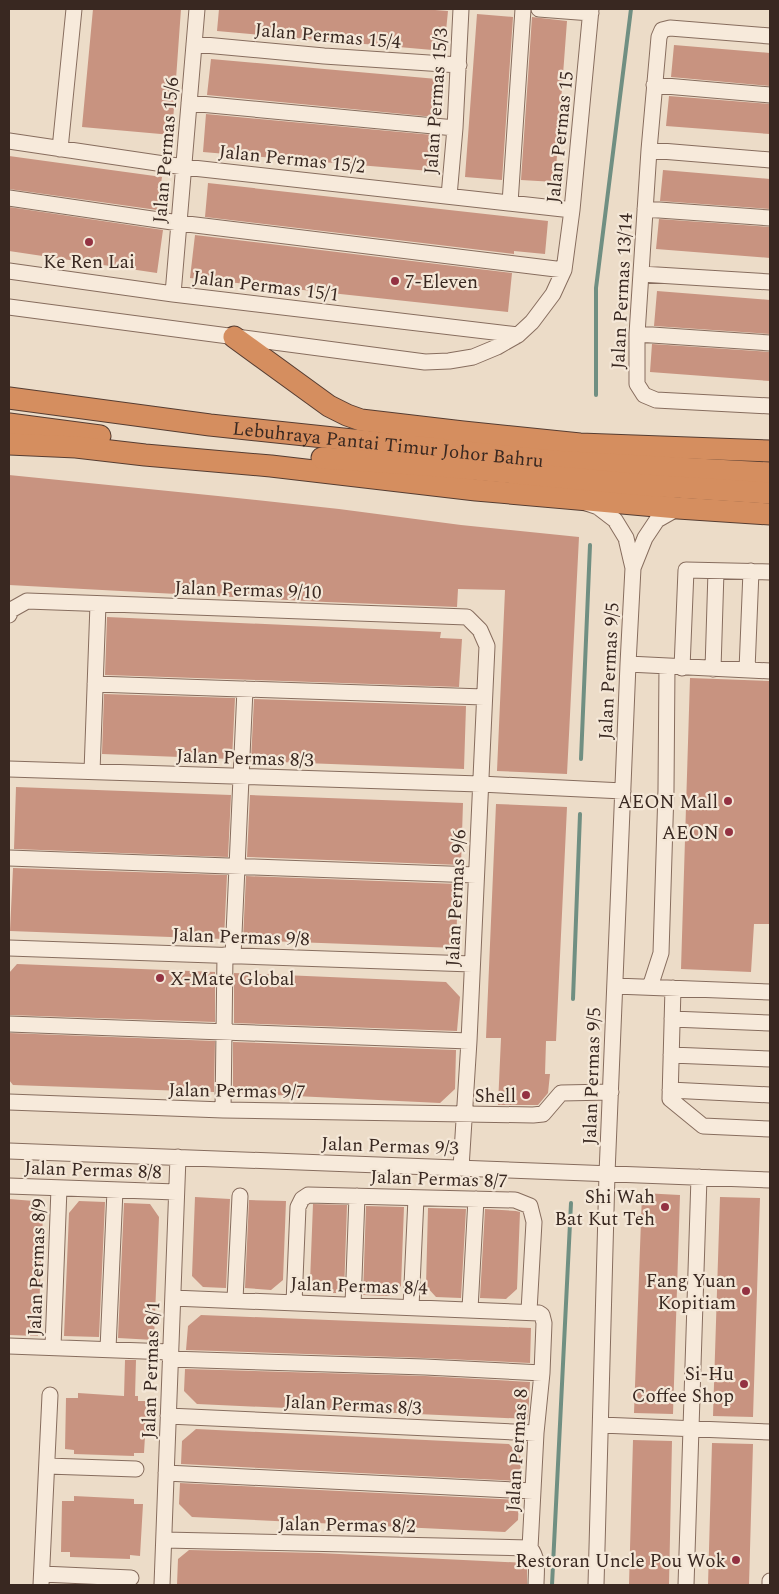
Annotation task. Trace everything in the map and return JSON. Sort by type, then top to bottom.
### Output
[{"type":"highway","points":[[234,337],[329,406],[362,420],[580,444],[770,451]]},
{"type":"highway","name":"Lebuhraya Pantai Timur Johor Bahru","points":[[9,398],[210,425],[552,461],[770,473]]},
{"type":"highway","name":"Lebuhraya Pantai Timur Johor Bahru","points":[[9,424],[202,449],[440,466],[644,485],[770,493]]},
{"type":"highway","points":[[9,431],[76,448]]},
{"type":"highway","points":[[9,444],[76,448],[271,466],[476,490],[678,508],[770,514]]},
{"type":"highway","points":[[672,469],[770,464]]},
{"type":"street","points":[[60,149],[74,9]]},
{"type":"street","name":"Jalan Permas 15/6","points":[[173,294],[197,9]]},
{"type":"street","name":"Jalan Permas 15/3","points":[[448,196],[455,128],[461,9]]},
{"type":"street","points":[[510,202],[523,9]]},
{"type":"street","points":[[539,9],[591,11]]},
{"type":"street","name":"Jalan Permas 15","points":[[9,307],[425,362],[449,361],[472,357],[497,347],[518,336],[532,322],[553,294],[564,270],[572,210],[591,11]]},
{"type":"street","name":"Jalan Permas 13/14","points":[[770,36],[670,28],[662,30],[659,37],[654,85],[637,334],[637,384],[644,396],[656,400],[770,406]]},
{"type":"street","name":"Jalan Permas 15/4","points":[[194,44],[324,56],[458,65]]},
{"type":"street","points":[[654,85],[770,94]]},
{"type":"street","points":[[189,103],[455,128]]},
{"type":"street","name":"Jalan Permas 15/2","points":[[9,141],[184,167],[572,210]]},
{"type":"street","points":[[649,150],[770,160]]},
{"type":"street","points":[[9,198],[179,223],[564,270]]},
{"type":"street","points":[[645,209],[770,218]]},
{"type":"street","name":"Jalan Permas 15/1","points":[[9,271],[173,294],[518,336]]},
{"type":"street","points":[[641,274],[770,282]]},
{"type":"street","points":[[637,334],[770,343]]},
{"type":"street","name":"Jalan Permas 9/5","points":[[574,499],[598,507],[615,520],[626,538],[633,568],[607,1174],[596,1585]]},
{"type":"street","name":"Jalan Permas 9/5","points":[[633,568],[645,538],[657,520],[678,508]]},
{"type":"street","points":[[770,572],[686,570],[675,667],[666,790],[661,953],[656,972],[672,1019],[670,1098],[703,1126],[770,1129]]},
{"type":"street","points":[[713,669],[716,571]]},
{"type":"street","points":[[747,670],[751,571]]},
{"type":"street","name":"Jalan Permas 9/10","points":[[10,612],[27,601],[467,617],[480,630]]},
{"type":"street","points":[[92,772],[98,604]]},
{"type":"street","name":"Jalan Permas 9/6","points":[[461,1168],[469,1041],[487,646],[480,630]]},
{"type":"street","points":[[628,664],[770,671]]},
{"type":"street","points":[[95,684],[484,697]]},
{"type":"street","points":[[223,1110],[224,1032],[236,866],[245,689]]},
{"type":"street","name":"Jalan Permas 8/3","points":[[9,769],[480,784],[623,792]]},
{"type":"street","points":[[9,858],[476,875]]},
{"type":"street","name":"Jalan Permas 9/8","points":[[9,948],[472,964]]},
{"type":"street","points":[[615,986],[770,992]]},
{"type":"street","points":[[672,1019],[770,1023]]},
{"type":"street","points":[[9,1024],[469,1041]]},
{"type":"street","points":[[671,1055],[770,1059]]},
{"type":"street","points":[[670,1090],[770,1095]]},
{"type":"street","name":"Jalan Permas 9/7","points":[[9,1102],[223,1110],[533,1115],[543,1114],[561,1093],[611,1092]]},
{"type":"street","name":"Jalan Permas 9/3","points":[[9,1151],[770,1180]]},
{"type":"street","name":"Jalan Permas 8/1","points":[[162,1585],[178,1157]]},
{"type":"street","points":[[686,1585],[699,1177]]},
{"type":"street","name":"Jalan Permas 8/8","points":[[9,1186],[176,1192]]},
{"type":"street","name":"Jalan Permas 8/9","points":[[53,1348],[59,1188]]},
{"type":"street","points":[[108,1349],[115,1190]]},
{"type":"street","name":"Jalan Permas 8/7","points":[[294,1303],[298,1207],[302,1199],[308,1195],[515,1200],[530,1206],[534,1222],[536,1313]]},
{"type":"street","points":[[235,1300],[240,1196]]},
{"type":"street","points":[[353,1305],[357,1196]]},
{"type":"street","points":[[411,1307],[416,1198]]},
{"type":"street","points":[[470,1309],[476,1199]]},
{"type":"street","name":"Jalan Permas 8/4","points":[[173,1298],[536,1313]]},
{"type":"street","name":"Jalan Permas 8","points":[[536,1313],[544,1323],[530,1548],[535,1554],[536,1585]]},
{"type":"street","points":[[9,1346],[108,1349],[170,1355],[542,1373]]},
{"type":"street","points":[[50,1395],[42,1580],[131,1578]]},
{"type":"street","name":"Jalan Permas 8/3","points":[[168,1416],[536,1432]]},
{"type":"street","points":[[600,1425],[770,1432]]},
{"type":"street","points":[[47,1466],[136,1470]]},
{"type":"street","points":[[166,1473],[533,1491]]},
{"type":"street","name":"Jalan Permas 8/2","points":[[164,1540],[530,1548]]},
{"type":"building","points":[[93,9],[181,9],[172,135],[82,127]]},
{"type":"building","points":[[219,9],[422,9],[448,11],[444,51],[217,31]]},
{"type":"building","points":[[477,14],[513,17],[502,180],[465,177]]},
{"type":"building","points":[[532,17],[567,21],[555,182],[521,180]]},
{"type":"building","points":[[674,45],[770,53],[770,86],[671,77]]},
{"type":"building","points":[[211,59],[437,79],[434,117],[207,95]]},
{"type":"building","points":[[669,96],[770,104],[770,134],[666,126]]},
{"type":"building","points":[[206,114],[433,135],[430,171],[203,152]]},
{"type":"building","points":[[9,156],[162,177],[157,210],[9,189]]},
{"type":"building","points":[[663,170],[770,179],[770,209],[660,201]]},
{"type":"building","points":[[208,183],[548,221],[545,254],[514,251],[514,254],[205,217]]},
{"type":"building","points":[[9,207],[163,230],[157,273],[9,251]]},
{"type":"building","points":[[659,219],[770,227],[770,258],[656,249]]},
{"type":"building","points":[[195,235],[512,273],[508,312],[190,278]]},
{"type":"building","points":[[657,291],[770,300],[770,334],[654,326]]},
{"type":"building","points":[[652,344],[770,352],[770,381],[650,372]]},
{"type":"building","points":[[9,475],[339,509],[461,525],[579,537],[567,774],[497,771],[505,590],[458,589],[457,607],[9,585]]},
{"type":"building","points":[[107,617],[441,632],[440,638],[462,639],[459,687],[105,675]]},
{"type":"building","name":"AEON Mall","points":[[690,678],[770,681],[770,924],[754,924],[751,972],[681,969]]},
{"type":"building","points":[[104,694],[235,698],[232,759],[102,754]]},
{"type":"building","points":[[254,699],[466,706],[464,769],[251,761]]},
{"type":"building","points":[[16,787],[231,795],[228,857],[14,849]]},
{"type":"building","points":[[250,795],[463,803],[461,865],[247,857]]},
{"type":"building","points":[[496,804],[567,807],[556,1041],[546,1041],[545,1074],[550,1074],[548,1093],[538,1105],[498,1105],[501,1038],[486,1038]]},
{"type":"building","points":[[13,868],[227,875],[224,939],[10,931]]},
{"type":"building","points":[[246,876],[458,884],[456,948],[243,940]]},
{"type":"building","points":[[17,964],[215,972],[215,1022],[9,1015],[9,973]]},
{"type":"building","points":[[234,973],[446,982],[460,997],[457,1031],[234,1023]]},
{"type":"building","points":[[9,1033],[215,1041],[214,1092],[13,1085],[9,1080]]},
{"type":"building","points":[[233,1042],[456,1050],[455,1089],[440,1103],[233,1093]]},
{"type":"building","points":[[642,1193],[680,1195],[673,1414],[634,1413]]},
{"type":"building","points":[[195,1197],[230,1199],[226,1288],[203,1287],[192,1276]]},
{"type":"building","points":[[720,1197],[760,1198],[753,1417],[713,1416]]},
{"type":"building","points":[[9,1199],[34,1201],[43,1213],[38,1336],[9,1335]]},
{"type":"building","points":[[249,1200],[286,1201],[283,1280],[271,1290],[245,1288]]},
{"type":"building","points":[[79,1201],[105,1202],[99,1337],[64,1336],[69,1213]]},
{"type":"building","points":[[124,1203],[150,1204],[159,1217],[154,1340],[118,1338]]},
{"type":"building","points":[[313,1204],[347,1205],[344,1293],[321,1293],[310,1282]]},
{"type":"building","points":[[366,1206],[404,1207],[401,1286],[389,1296],[363,1295]]},
{"type":"building","points":[[428,1208],[466,1209],[461,1298],[436,1297],[426,1286]]},
{"type":"building","points":[[485,1209],[520,1212],[517,1289],[506,1299],[480,1298]]},
{"type":"building","points":[[201,1315],[531,1328],[530,1363],[186,1350],[188,1326]]},
{"type":"building","points":[[125,1360],[136,1360],[135,1396],[138,1396],[138,1401],[147,1401],[144,1453],[134,1453],[134,1456],[74,1454],[74,1450],[65,1449],[66,1398],[78,1398],[78,1393],[124,1396]]},
{"type":"building","points":[[185,1369],[425,1376],[530,1382],[528,1419],[197,1404],[184,1391]]},
{"type":"building","points":[[196,1429],[509,1444],[521,1457],[520,1481],[181,1464],[182,1441]]},
{"type":"building","points":[[633,1440],[672,1441],[669,1585],[629,1585]]},
{"type":"building","points":[[712,1443],[753,1444],[749,1585],[708,1585]]},
{"type":"building","points":[[180,1483],[519,1500],[518,1520],[505,1532],[192,1517],[179,1504]]},
{"type":"building","points":[[74,1496],[134,1499],[134,1504],[143,1504],[140,1556],[130,1555],[130,1559],[70,1557],[70,1552],[61,1552],[62,1501],[74,1501]]},
{"type":"building","points":[[189,1550],[319,1553],[527,1563],[527,1585],[177,1585],[178,1559]]},
{"type":"waterway","points":[[596,395],[596,288],[631,9]]},
{"type":"waterway","points":[[581,759],[590,545]]},
{"type":"waterway","points":[[573,999],[580,814]]},
{"type":"waterway","points":[[552,1585],[571,1203]]},
{"type":"place","name":"Ke Ren Lai","points":[[89,242]]},
{"type":"place","name":"7-Eleven","points":[[395,281]]},
{"type":"place","name":"AEON Mall","points":[[728,801]]},
{"type":"place","name":"AEON","points":[[729,832]]},
{"type":"place","name":"X-Mate Global","points":[[160,978]]},
{"type":"place","name":"Shell","points":[[526,1095]]},
{"type":"place","name":"Shi Wah Bat Kut Teh","points":[[665,1207]]},
{"type":"place","name":"Fang Yuan Kopitiam","points":[[746,1291]]},
{"type":"place","name":"Si-Hu Coffee Shop","points":[[744,1384]]},
{"type":"place","name":"Restoran Uncle Pou Wok","points":[[736,1560]]}]
